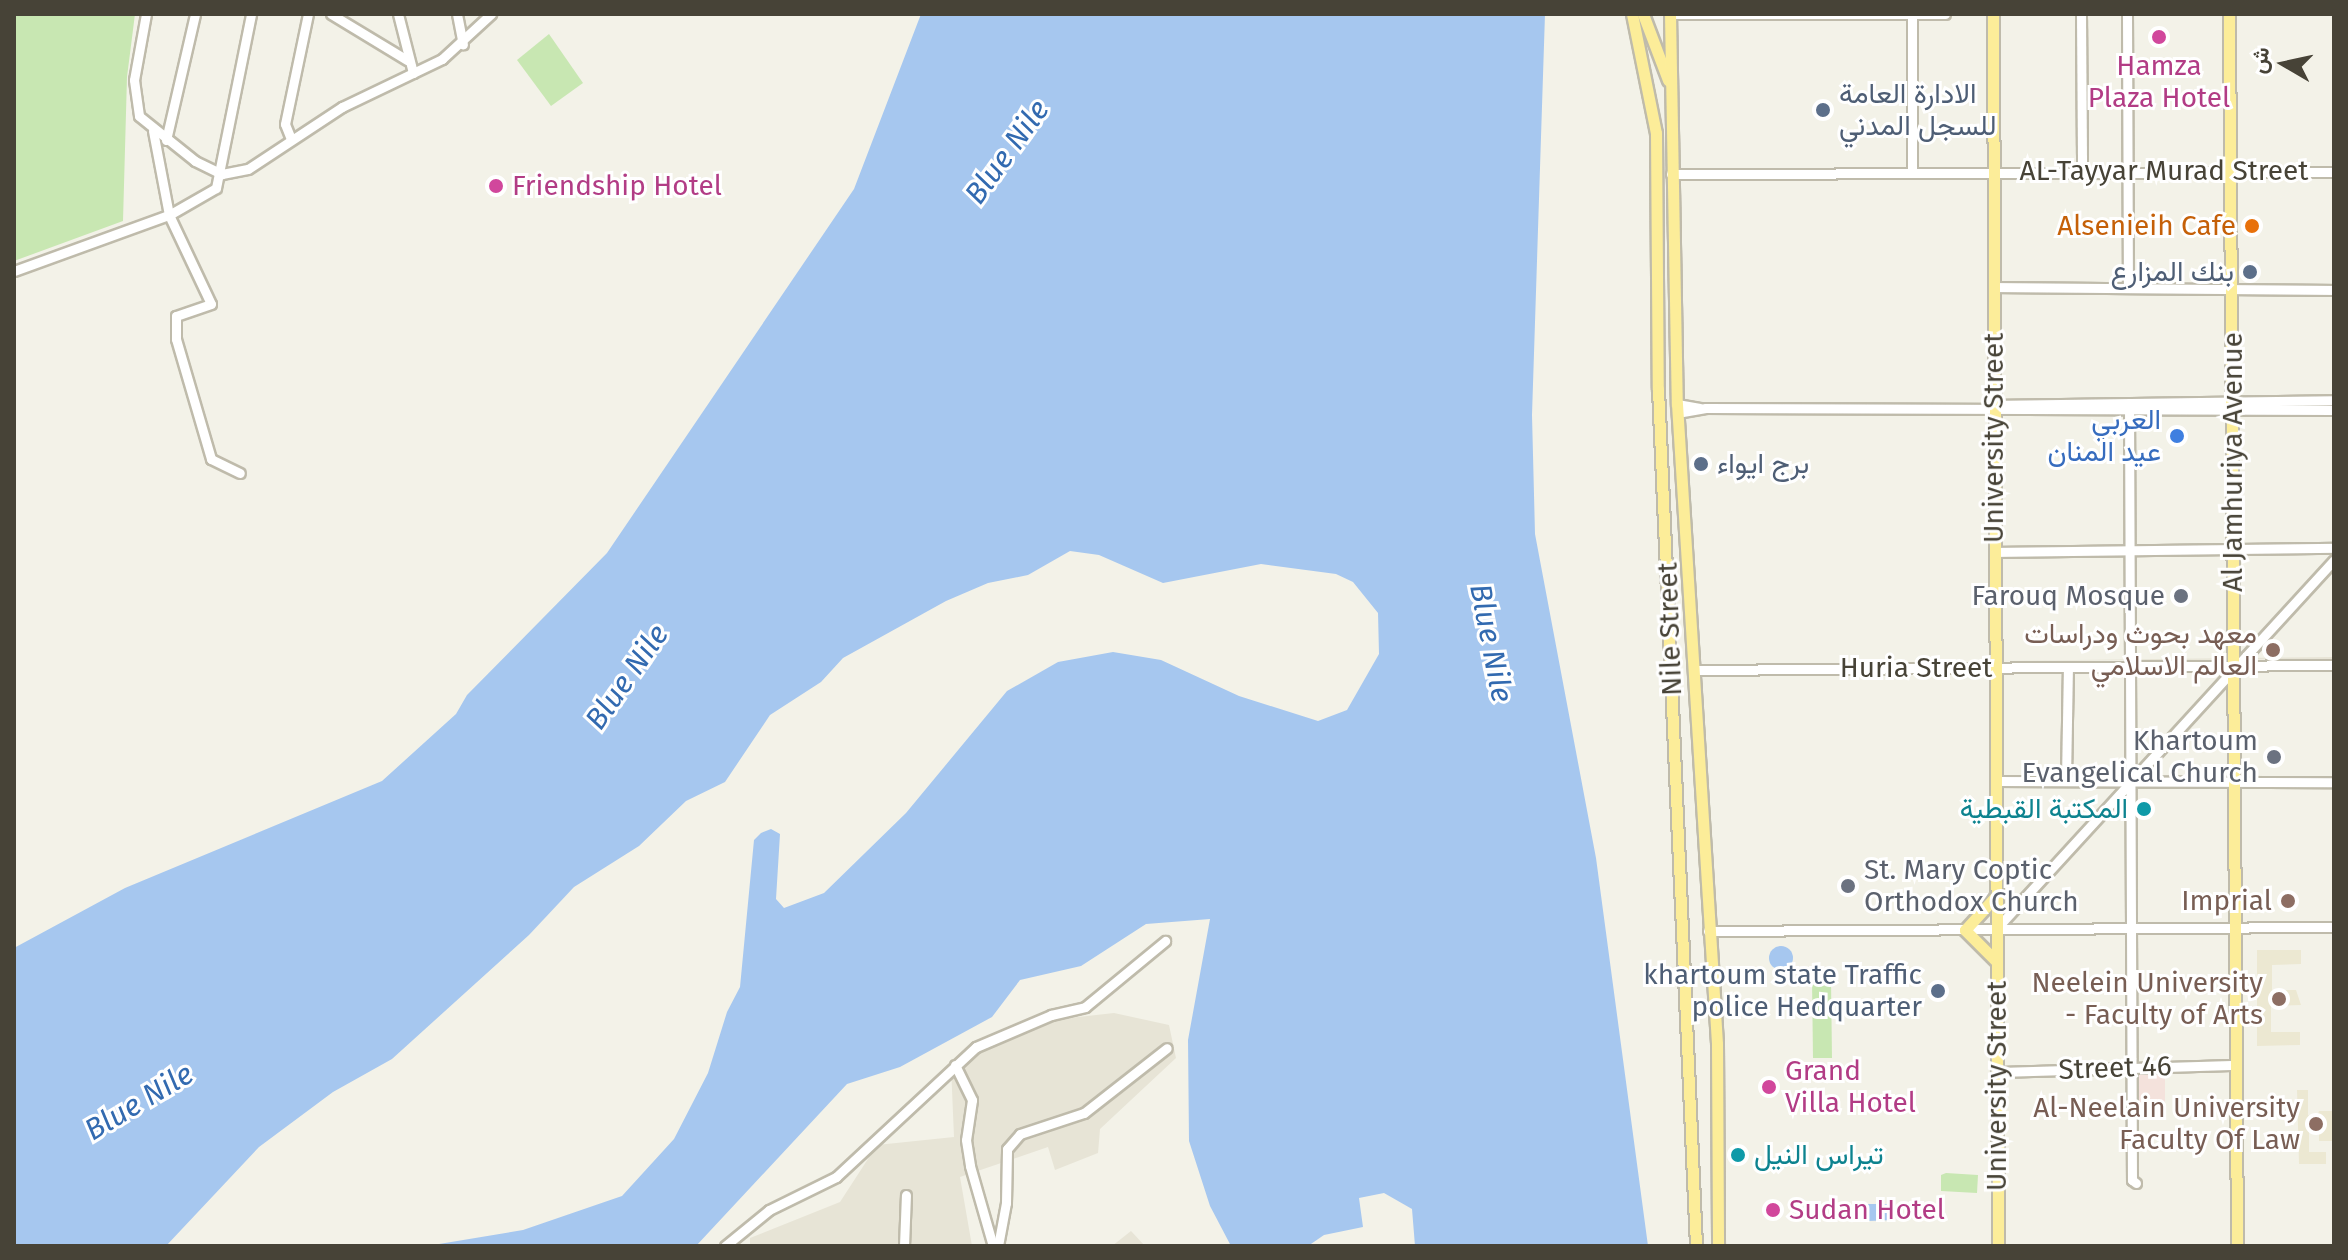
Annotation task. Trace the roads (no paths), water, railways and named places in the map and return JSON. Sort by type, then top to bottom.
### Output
[{"type":"main road","name":"Nile Street","points":[[1632,14],[1654,102],[1656,302],[1696,1246]]},
{"type":"main road","points":[[1643,14],[1671,88]]},
{"type":"main road","name":"Nile Street","points":[[1670,14],[1677,409],[1717,1044],[1718,1246]]},
{"type":"main road","name":"University Street","points":[[1993,14],[1998,1246]]},
{"type":"main road","name":"Al Jamhuriya Avenue","points":[[2229,14],[2235,550],[2233,782],[2237,1246]]},
{"type":"main road","points":[[1656,302],[1666,297],[1674,307]]},
{"type":"main road","points":[[1996,896],[1965,930],[1997,962]]},
{"type":"street","points":[[146,14],[134,95],[139,116],[153,131],[222,174],[248,169],[342,107],[413,73],[463,44],[491,14]]},
{"type":"street","points":[[166,140],[192,14]]},
{"type":"street","points":[[14,271],[169,215],[216,188],[222,174],[251,14]]},
{"type":"street","points":[[291,139],[285,124],[308,14]]},
{"type":"street","points":[[331,14],[407,60]]},
{"type":"street","points":[[398,14],[407,60],[413,73]]},
{"type":"street","points":[[457,14],[463,44]]},
{"type":"street","points":[[1670,14],[1945,14]]},
{"type":"street","points":[[2081,14],[2082,170]]},
{"type":"street","points":[[2127,14],[2128,288]]},
{"type":"street","points":[[1912,15],[1912,171]]},
{"type":"street","points":[[153,131],[169,215],[211,304],[176,316],[176,339],[211,459],[240,473]]},
{"type":"street","name":"AL-Tayyar Murad Street","points":[[1671,174],[1993,170],[2334,172]]},
{"type":"street","points":[[1994,287],[2334,290]]},
{"type":"street","points":[[1677,409],[2129,408],[2334,400]]},
{"type":"street","points":[[2231,406],[2334,410]]},
{"type":"street","points":[[2129,408],[2134,1182]]},
{"type":"street","points":[[1995,552],[2334,548]]},
{"type":"street","points":[[1996,929],[2131,783],[2233,666],[2334,560]]},
{"type":"street","name":"Huria Street","points":[[1694,670],[2334,665]]},
{"type":"street","points":[[2066,779],[2068,667]]},
{"type":"street","points":[[1996,781],[2334,782]]},
{"type":"street","points":[[1708,931],[2334,927]]},
{"type":"street","points":[[725,1246],[769,1210],[836,1177],[955,1065],[1003,1035],[1085,1007],[1165,941]]},
{"type":"street","points":[[996,1246],[1006,1203],[1007,1149],[1020,1134],[1084,1113],[1105,1100],[1167,1048]]},
{"type":"street","points":[[955,1065],[972,1100],[966,1140],[970,1166],[996,1246]]},
{"type":"street","name":"Street 46","points":[[1996,1072],[2235,1065]]},
{"type":"street","points":[[904,1246],[906,1195]]},
{"type":"water","name":"Blue Nile","points":[[921,14],[1545,14],[1532,415],[1535,534],[1596,858],[1648,1246],[1415,1246],[1412,1209],[1384,1193],[1359,1198],[1363,1227],[1324,1235],[1308,1246],[1231,1246],[1210,1206],[1189,1141],[1188,1040],[1210,919],[1146,924],[1081,966],[1020,980],[992,1017],[900,1067],[847,1084],[696,1246],[427,1246],[523,1230],[622,1196],[674,1139],[708,1073],[727,1012],[740,987],[754,840],[761,833],[771,829],[780,834],[776,899],[784,908],[824,893],[906,813],[1007,691],[1058,662],[1113,652],[1161,660],[1239,696],[1318,721],[1347,710],[1379,654],[1378,613],[1353,582],[1336,574],[1261,564],[1163,583],[1099,555],[1070,551],[1028,575],[988,583],[946,601],[843,658],[821,682],[770,715],[725,782],[686,801],[639,846],[574,887],[529,935],[392,1059],[333,1092],[259,1147],[166,1246],[14,1246],[14,948],[125,888],[382,781],[456,714],[467,695],[607,553],[854,189]]},
{"type":"water","points":[[1781,946],[1789,950],[1793,958],[1789,966],[1781,970],[1773,966],[1769,958],[1773,950]]},
{"type":"water","points":[[1868,1204],[1895,1204],[1895,1220],[1868,1221]]},
{"type":"place","name":"Hamza Plaza Hotel","points":[[2159,37]]},
{"type":"place","name":"الادارة العامة للسجل المدني","points":[[1823,110]]},
{"type":"place","name":"Friendship Hotel","points":[[496,186]]},
{"type":"place","name":"Alsenieih Cafe","points":[[2252,226]]},
{"type":"place","name":"بنك المزارع","points":[[2250,272]]},
{"type":"place","name":"العربي عيد المنان","points":[[2177,436]]},
{"type":"place","name":"برج ايواء","points":[[1701,464]]},
{"type":"place","name":"Farouq Mosque","points":[[2181,596]]},
{"type":"place","name":"معهد بحوث ودراسات العالم الاسلامي","points":[[2273,650]]},
{"type":"place","name":"Khartoum Evangelical Church","points":[[2274,757]]},
{"type":"place","name":"المكتبة القبطية","points":[[2144,809]]},
{"type":"place","name":"St. Mary Coptic Orthodox Church","points":[[1848,886]]},
{"type":"place","name":"Imprial","points":[[2288,901]]},
{"type":"place","name":"khartoum state Traffic police Hedquarter","points":[[1938,991]]},
{"type":"place","name":"Neelein University - Faculty of Arts","points":[[2279,999]]},
{"type":"place","name":"Grand Villa Hotel","points":[[1769,1087]]},
{"type":"place","name":"Al-Neelain University Faculty Of Law","points":[[2316,1124]]},
{"type":"place","name":"تيراس النيل","points":[[1738,1155]]},
{"type":"place","name":"Sudan Hotel","points":[[1773,1210]]}]
